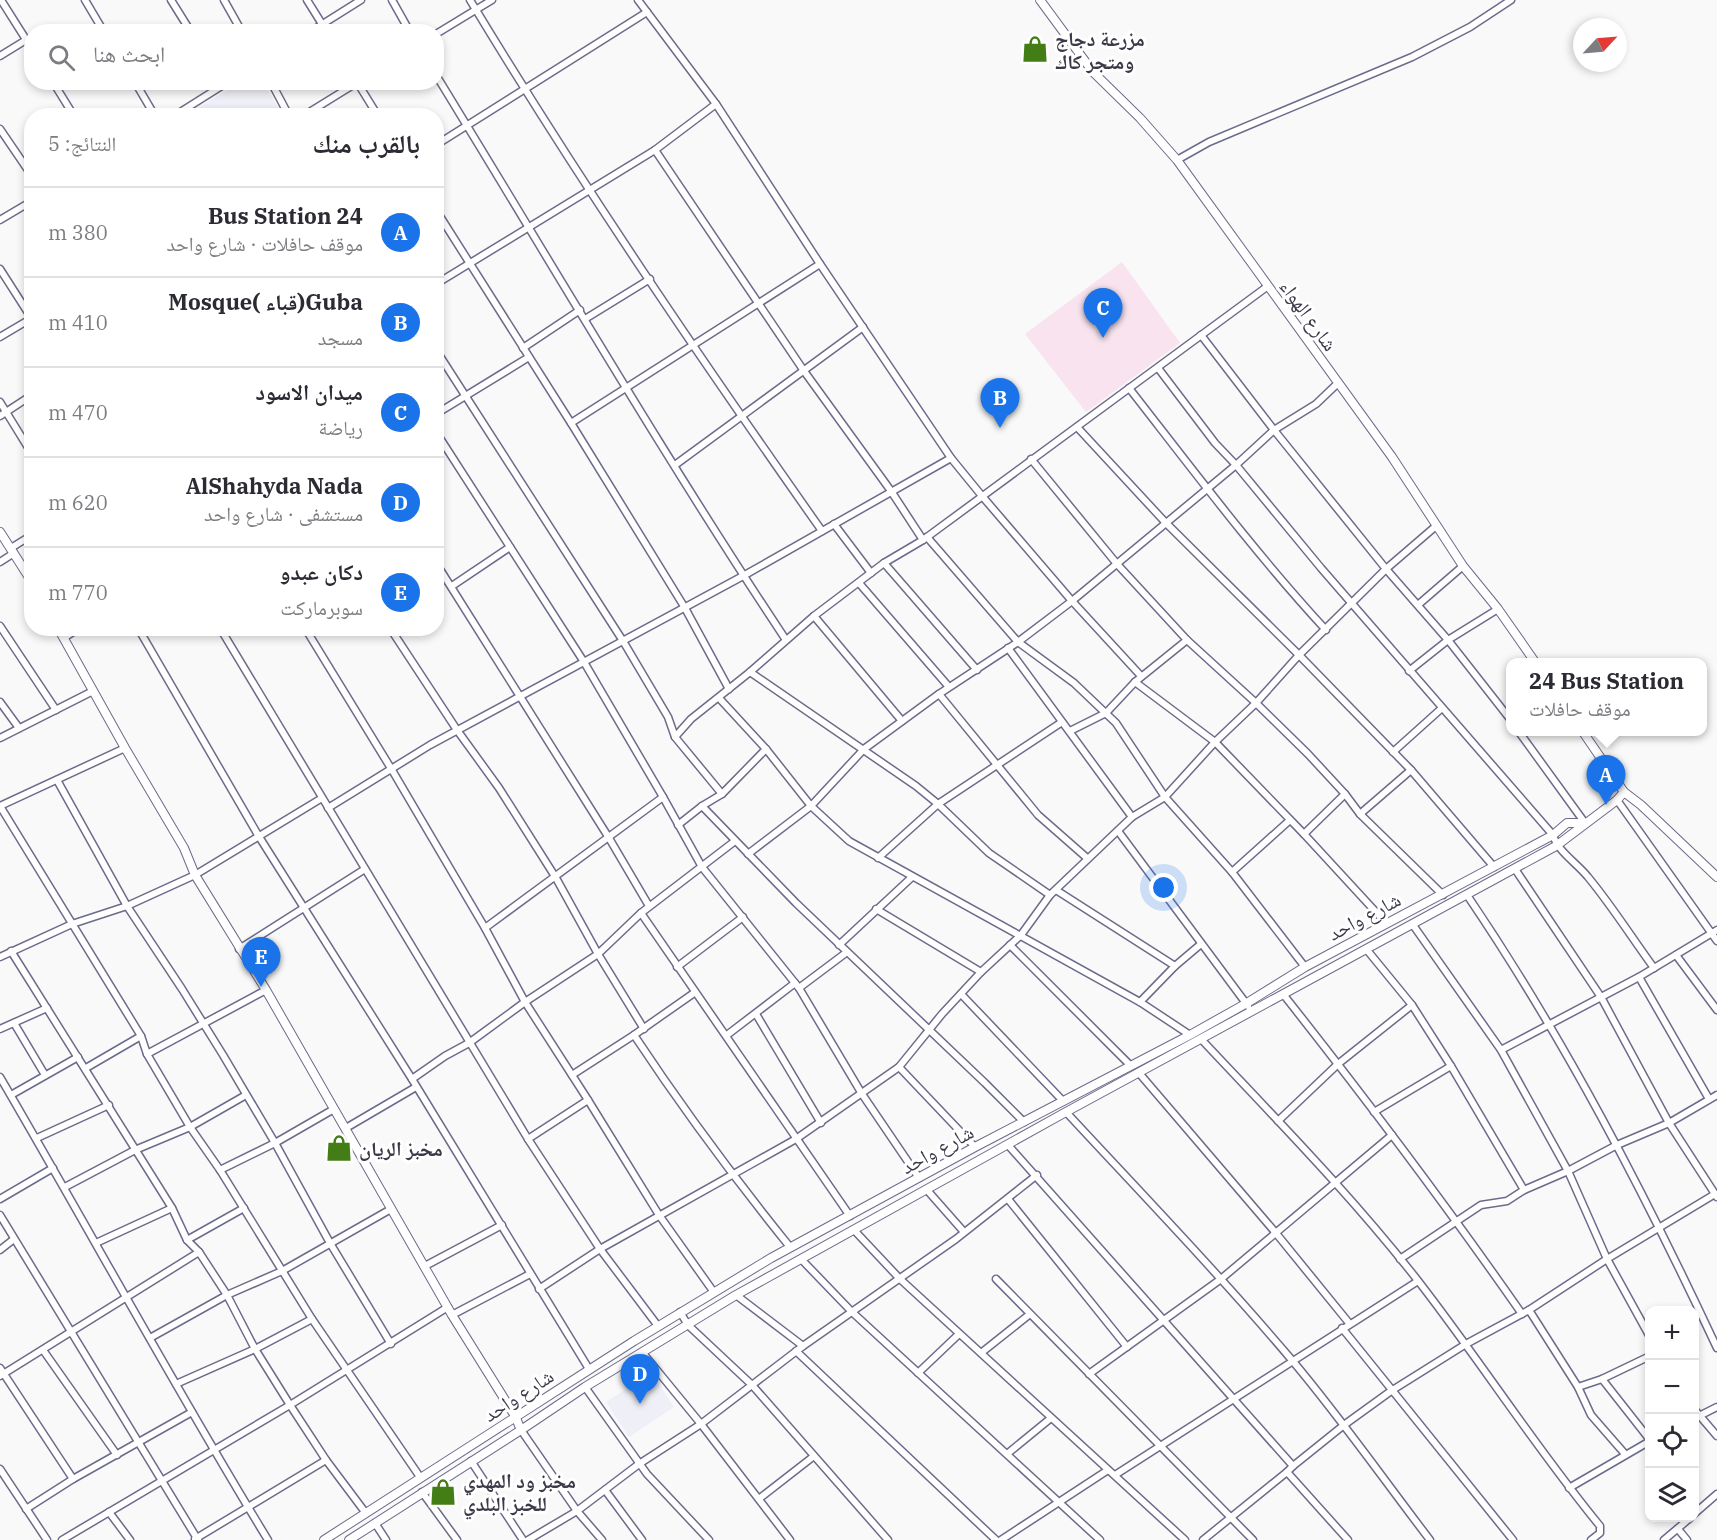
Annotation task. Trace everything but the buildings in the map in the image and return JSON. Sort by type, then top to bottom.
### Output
[{"type":"street","points":[[1,0],[24,37]]},
{"type":"street","points":[[85,0],[99,24]]},
{"type":"street","points":[[171,0],[185,24]]},
{"type":"street","points":[[224,0],[238,24]]},
{"type":"street","points":[[307,0],[322,24],[361,0]]},
{"type":"street","points":[[392,0],[406,24]]},
{"type":"street","points":[[470,0],[591,191],[742,418],[822,531]]},
{"type":"street","points":[[444,29],[492,0]]},
{"type":"street","points":[[638,0],[716,104],[820,264],[951,458],[1072,601],[1141,676]]},
{"type":"street","name":"شارع الهواء","points":[[1040,0],[1093,72],[1140,118],[1177,160],[1392,457],[1462,566],[1498,609],[1532,658]]},
{"type":"street","points":[[1177,160],[1209,142],[1412,57],[1470,27],[1511,0]]},
{"type":"street","points":[[444,140],[647,12]]},
{"type":"street","points":[[0,56],[24,41]]},
{"type":"street","points":[[444,88],[626,388],[743,576],[786,640]]},
{"type":"street","points":[[58,90],[69,108]]},
{"type":"street","points":[[140,90],[150,108]]},
{"type":"street","points":[[188,108],[214,90]]},
{"type":"street","points":[[275,90],[285,108]]},
{"type":"street","points":[[316,108],[346,90]]},
{"type":"street","points":[[362,90],[373,108]]},
{"type":"street","points":[[444,279],[655,150],[716,104]]},
{"type":"street","points":[[0,129],[24,165]]},
{"type":"street","points":[[655,150],[804,371],[925,538],[1018,642],[1074,683],[1116,723],[1165,797],[1232,872],[1305,967]]},
{"type":"street","points":[[0,220],[24,206]]},
{"type":"street","points":[[444,223],[685,608],[729,689]]},
{"type":"street","points":[[571,423],[820,264]]},
{"type":"street","points":[[0,269],[24,307]]},
{"type":"street","points":[[585,319],[650,279]]},
{"type":"street","points":[[675,737],[692,719],[814,616],[884,563],[925,538],[1268,286]]},
{"type":"street","points":[[523,348],[580,310]]},
{"type":"street","points":[[0,337],[24,322]]},
{"type":"street","points":[[675,465],[863,327]]},
{"type":"street","points":[[1201,335],[1274,430],[1386,568],[1419,604],[1506,714]]},
{"type":"street","points":[[444,409],[529,357]]},
{"type":"street","points":[[444,363],[623,641],[668,717],[675,737],[722,794]]},
{"type":"street","points":[[1158,368],[1215,443],[1553,835],[1556,846],[1575,861],[1654,968]]},
{"type":"street","points":[[748,854],[811,806],[864,749],[949,687],[1018,642],[1072,601],[1236,465],[1274,430],[1316,404],[1338,383]]},
{"type":"street","points":[[1130,388],[1206,488],[1287,587],[1326,630]]},
{"type":"street","points":[[3,414],[24,400]]},
{"type":"street","points":[[0,402],[3,414],[24,443]]},
{"type":"street","points":[[1077,427],[1165,522],[1411,770],[1494,867]]},
{"type":"street","points":[[444,444],[584,662],[702,867],[797,986],[862,1094],[919,1178]]},
{"type":"street","points":[[328,808],[457,730],[685,608],[951,458]]},
{"type":"street","points":[[1031,459],[1117,564],[1187,640],[1256,703],[1345,794],[1360,814],[1443,895]]},
{"type":"street","points":[[834,524],[871,573]]},
{"type":"street","points":[[539,1288],[600,1249],[796,1139],[899,1067],[981,972],[1021,935],[1050,895],[1132,817],[1165,797],[1299,655],[1386,568],[1436,525]]},
{"type":"street","points":[[0,532],[24,569]]},
{"type":"street","points":[[0,562],[24,541]]},
{"type":"street","points":[[452,586],[510,547]]},
{"type":"street","points":[[884,563],[977,670]]},
{"type":"street","points":[[1419,604],[1462,566]]},
{"type":"street","points":[[444,575],[650,906]]},
{"type":"street","points":[[859,583],[949,687]]},
{"type":"street","points":[[1409,670],[1448,640],[1498,609]]},
{"type":"street","points":[[814,616],[902,721]]},
{"type":"street","points":[[0,626],[56,710]]},
{"type":"street","points":[[67,636],[64,638],[184,848],[195,875],[266,990],[452,1315],[515,1416],[521,1430],[577,1511],[602,1540]]},
{"type":"street","points":[[143,636],[258,835],[412,1079],[589,1369]]},
{"type":"street","points":[[225,636],[528,1139],[600,1249],[658,1326]]},
{"type":"street","points":[[310,636],[485,928],[525,1002],[659,1215],[713,1292]]},
{"type":"street","points":[[395,636],[457,730],[499,788],[556,878],[598,954],[644,1029]]},
{"type":"street","points":[[1070,731],[1106,713],[1135,681],[1187,640]]},
{"type":"street","points":[[1008,648],[1132,817]]},
{"type":"street","points":[[750,672],[864,749],[938,804],[989,853],[1050,895]]},
{"type":"street","points":[[1135,681],[1215,742],[1305,834],[1386,923]]},
{"type":"street","points":[[0,738],[93,691]]},
{"type":"street","points":[[939,694],[1038,815],[1087,858]]},
{"type":"street","points":[[719,698],[766,749],[811,806],[849,841],[1140,1002],[1190,1035]]},
{"type":"street","points":[[0,702],[19,728]]},
{"type":"street","points":[[1393,752],[1442,708]]},
{"type":"street","points":[[878,858],[938,804],[1062,722]]},
{"type":"street","points":[[1523,736],[1585,823]]},
{"type":"street","points":[[1586,736],[1624,792],[1641,805],[1717,877]]},
{"type":"street","points":[[125,748],[0,806],[141,1036],[147,1054],[190,1127],[220,1170],[345,1370],[420,1477]]},
{"type":"street","points":[[678,825],[722,794],[766,749]]},
{"type":"street","points":[[1360,814],[1411,770]]},
{"type":"street","points":[[57,780],[127,906],[182,989],[275,1143],[330,1243],[391,1344]]},
{"type":"street","name":"شارع واحد","points":[[349,1540],[585,1387],[736,1295],[1066,1112],[1556,846],[1617,800],[1624,792]]},
{"type":"street","points":[[1305,834],[1345,794]]},
{"type":"street","points":[[485,928],[556,878],[663,797]]},
{"type":"street","points":[[1,954],[72,924],[127,906],[195,875],[322,798]]},
{"type":"street","points":[[1617,800],[1714,932],[1717,941]]},
{"type":"street","points":[[702,806],[839,945],[1024,1122]]},
{"type":"street","points":[[1232,872],[1290,820]]},
{"type":"street","name":"شارع واحد","points":[[324,1540],[589,1369],[790,1247],[1190,1035],[1305,967],[1553,835],[1567,823],[1585,823]]},
{"type":"street","points":[[1118,831],[1252,1012]]},
{"type":"street","points":[[412,1079],[598,954],[641,913],[735,841]]},
{"type":"street","points":[[239,949],[365,869]]},
{"type":"street","points":[[1203,1540],[1344,1425],[1391,1391],[1466,1344],[1529,1310],[1658,1227],[1716,1196],[1669,1123],[1601,997],[1515,869]]},
{"type":"street","points":[[839,945],[912,877]]},
{"type":"street","points":[[1056,890],[1175,966]]},
{"type":"street","points":[[1467,895],[1551,1026],[1617,1145],[1717,1348]]},
{"type":"street","points":[[876,909],[981,972]]},
{"type":"street","points":[[641,913],[850,1216]]},
{"type":"street","points":[[677,967],[743,917]]},
{"type":"street","points":[[1413,925],[1501,1050],[1568,1172],[1607,1259],[1645,1328]]},
{"type":"street","points":[[1501,1050],[1551,1026],[1714,932]]},
{"type":"street","points":[[1140,1002],[1175,966],[1201,944]]},
{"type":"street","points":[[1010,945],[1130,1065]]},
{"type":"street","points":[[1366,950],[1412,1005],[1524,1190]]},
{"type":"street","points":[[11,951],[172,1208],[187,1240],[199,1252],[226,1295],[255,1349],[290,1405],[326,1460],[365,1512]]},
{"type":"street","points":[[727,1035],[847,952]]},
{"type":"street","points":[[1676,955],[1717,1010]]},
{"type":"street","points":[[1639,977],[1709,1099]]},
{"type":"street","points":[[147,1054],[266,990]]},
{"type":"street","points":[[572,1075],[644,1029],[694,993]]},
{"type":"street","points":[[961,994],[1063,1101]]},
{"type":"street","points":[[1283,994],[1457,1220],[1522,1314]]},
{"type":"street","points":[[1278,1121],[1338,1064],[1412,1005]]},
{"type":"street","points":[[0,1029],[47,1008]]},
{"type":"street","points":[[756,1014],[821,1123]]},
{"type":"street","points":[[14,1023],[45,1076]]},
{"type":"street","points":[[634,1035],[732,1174],[790,1247]]},
{"type":"street","points":[[86,1068],[141,1036]]},
{"type":"street","points":[[1201,1040],[1334,1182],[1418,1281],[1569,1488],[1600,1526],[1600,1533],[1592,1540]]},
{"type":"street","points":[[10,1095],[78,1057]]},
{"type":"street","points":[[1374,1112],[1451,1066]]},
{"type":"street","points":[[899,1067],[975,1147]]},
{"type":"street","points":[[1139,1073],[1275,1232],[1349,1323]]},
{"type":"street","points":[[0,1077],[213,1449],[268,1540]]},
{"type":"street","points":[[346,1128],[416,1087]]},
{"type":"street","points":[[65,1187],[135,1150],[190,1127],[246,1095]]},
{"type":"street","points":[[1400,1259],[1480,1205],[1507,1201],[1524,1190],[1568,1172],[1617,1145],[1669,1123],[1717,1095]]},
{"type":"street","points":[[528,1139],[588,1100]]},
{"type":"street","points":[[37,1138],[108,1105]]},
{"type":"street","points":[[220,1170],[275,1143],[334,1109]]},
{"type":"street","points":[[1066,1112],[1221,1279],[1292,1360],[1430,1540]]},
{"type":"street","points":[[1089,1374],[1221,1279],[1392,1135]]},
{"type":"street","points":[[1008,1145],[1293,1466]]},
{"type":"street","points":[[951,1160],[957,1174]]},
{"type":"street","points":[[0,1199],[53,1168]]},
{"type":"street","points":[[528,1540],[577,1511],[639,1464],[701,1424],[796,1351],[964,1232],[1037,1175]]},
{"type":"street","points":[[927,1190],[964,1232]]},
{"type":"street","points":[[1008,1199],[1127,1347]]},
{"type":"street","points":[[96,1243],[172,1208]]},
{"type":"street","points":[[187,1240],[244,1208]]},
{"type":"street","points":[[150,1338],[226,1295],[282,1271],[391,1209]]},
{"type":"street","points":[[0,1215],[196,1539],[326,1460]]},
{"type":"street","points":[[425,1266],[502,1225]]},
{"type":"street","points":[[854,1230],[900,1279],[1185,1540]]},
{"type":"street","points":[[0,1250],[14,1239]]},
{"type":"street","points":[[73,1479],[1,1373],[43,1350],[199,1252]]},
{"type":"street","points":[[801,1259],[852,1312],[1100,1540]]},
{"type":"street","points":[[452,1315],[530,1274]]},
{"type":"street","points":[[996,1278],[1158,1446],[1253,1540]]},
{"type":"street","points":[[1114,1475],[1418,1281]]},
{"type":"street","points":[[736,1295],[803,1346]]},
{"type":"street","points":[[62,1540],[290,1405],[448,1307]]},
{"type":"street","points":[[1529,1310],[1578,1387],[1591,1415],[1625,1454]]},
{"type":"street","points":[[680,1312],[688,1325],[752,1385],[888,1540]]},
{"type":"street","points":[[981,1353],[1030,1314]]},
{"type":"street","points":[[176,1384],[255,1349],[312,1319]]},
{"type":"street","points":[[1342,1328],[1513,1540]]},
{"type":"street","points":[[918,1373],[959,1334]]},
{"type":"street","points":[[43,1350],[117,1455]]},
{"type":"street","points":[[796,1351],[998,1540],[1108,1470]]},
{"type":"street","points":[[642,1352],[701,1424],[790,1540]]},
{"type":"street","points":[[1578,1387],[1602,1379],[1645,1358]]},
{"type":"street","points":[[1602,1379],[1645,1434]]},
{"type":"street","points":[[585,1387],[658,1488],[709,1540]]},
{"type":"street","points":[[1699,1412],[1717,1407]]},
{"type":"street","points":[[26,1509],[73,1479],[192,1412]]},
{"type":"street","points":[[1698,1414],[1717,1436]]},
{"type":"street","points":[[1007,1454],[1051,1418]]},
{"type":"street","points":[[1569,1488],[1645,1443]]},
{"type":"street","points":[[759,1498],[814,1456]]},
{"type":"street","points":[[471,1461],[523,1540]]},
{"type":"street","points":[[0,1469],[2,1478],[47,1540]]},
{"type":"street","points":[[1287,1472],[1348,1540]]},
{"type":"street","points":[[605,1490],[642,1540]]},
{"type":"street","points":[[422,1492],[457,1540]]},
{"type":"street","points":[[1699,1511],[1716,1498]]},
{"type":"street","points":[[109,1512],[130,1540]]},
{"type":"street","points":[[1664,1540],[1685,1522]]},
{"type":"street","points":[[375,1523],[386,1540]]},
{"type":"street","points":[[1677,1529],[1687,1540]]},
{"type":"shaded area","points":[[228,90],[267,90],[279,108],[198,108]]},
{"type":"shaded area","points":[[1122,262],[1180,343],[1086,412],[1025,334]]},
{"type":"shaded area","points":[[639,1372],[642,1377],[651,1372],[674,1407],[629,1437],[606,1402],[629,1387],[628,1385],[632,1382],[630,1378]]},
{"type":"place","name":"مزرعة دجاج ومتجر كاك","points":[[1035,49]]},
{"type":"place","name":"ميدان الاسود","points":[[1103,338]]},
{"type":"place","name":"Guba(قباء )Mosque","points":[[1000,428]]},
{"type":"place","name":"24 Bus Station","points":[[1606,805]]},
{"type":"place","name":"دكان عبدو","points":[[261,987]]},
{"type":"place","name":"مخبز الريان","points":[[339,1148]]},
{"type":"place","name":"AlShahyda Nada","points":[[640,1404]]},
{"type":"place","name":"مخبز ود المهدي للخبز البلدي","points":[[443,1492]]}]
